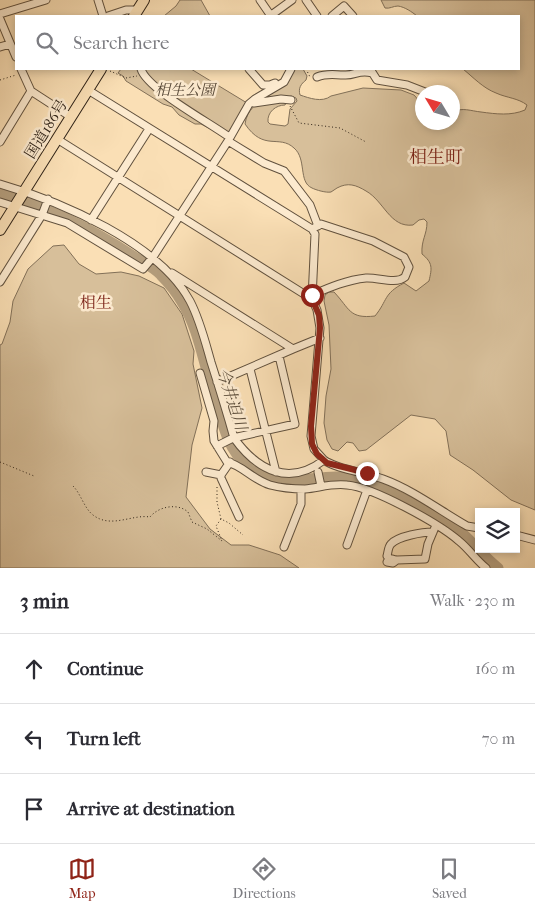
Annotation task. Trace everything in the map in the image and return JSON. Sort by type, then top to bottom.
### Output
[{"type":"highway","points":[[135,13],[144,0]]},
{"type":"highway","name":"国道186号","points":[[0,230],[100,70]]},
{"type":"street","points":[[0,14],[46,0]]},
{"type":"street","points":[[98,0],[103,15]]},
{"type":"street","points":[[260,0],[270,15]]},
{"type":"street","points":[[272,15],[292,0]]},
{"type":"street","points":[[306,0],[316,15]]},
{"type":"street","points":[[333,15],[344,6],[352,15]]},
{"type":"street","points":[[111,15],[126,10],[135,13]]},
{"type":"street","points":[[0,19],[13,44],[0,47]]},
{"type":"street","points":[[250,70],[266,86],[279,80],[290,70]]},
{"type":"street","points":[[0,202],[16,205],[67,223],[144,269],[252,102],[284,82],[290,70]]},
{"type":"street","points":[[314,77],[330,73],[344,76],[362,71],[371,71],[377,80],[415,88]]},
{"type":"street","points":[[20,72],[31,91],[71,117]]},
{"type":"street","points":[[142,72],[180,105],[228,139],[264,163],[284,171],[310,205],[315,228],[312,297],[318,310],[320,321],[311,436],[314,448],[324,460],[335,466],[367,473],[398,486],[467,526],[475,527]]},
{"type":"street","points":[[88,90],[259,198],[315,228]]},
{"type":"street","points":[[0,142],[31,91]]},
{"type":"street","points":[[252,102],[290,100]]},
{"type":"street","points":[[91,220],[149,129]]},
{"type":"street","points":[[57,139],[312,297]]},
{"type":"street","points":[[0,184],[48,201],[91,220],[293,349]]},
{"type":"street","points":[[0,282],[43,214],[48,201]]},
{"type":"street","points":[[312,297],[336,284],[367,278],[398,281],[405,277],[408,267],[404,257],[373,241],[321,224],[315,228]]},
{"type":"street","points":[[168,270],[195,312],[234,438],[243,451],[254,461],[276,472],[289,474],[310,470],[324,460]]},
{"type":"street","points":[[217,382],[320,338]]},
{"type":"street","points":[[219,445],[234,438],[295,424],[280,356]]},
{"type":"street","points":[[250,369],[276,472]]},
{"type":"street","points":[[200,373],[214,421],[213,436],[227,462],[230,462],[259,481],[285,488],[301,489],[321,484],[347,484],[385,497],[461,542],[486,568]]},
{"type":"street","points":[[221,476],[230,462]]},
{"type":"street","points":[[206,472],[221,476]]},
{"type":"street","points":[[318,472],[321,484]]},
{"type":"street","points":[[221,476],[239,517]]},
{"type":"street","points":[[284,547],[301,504],[301,489]]},
{"type":"street","points":[[346,545],[367,490]]},
{"type":"street","points":[[435,528],[424,560],[388,558],[389,546],[392,543],[435,528]]},
{"type":"street","points":[[520,536],[535,540]]},
{"type":"street","points":[[387,562],[393,563],[397,560]]},
{"type":"path","points":[[109,70],[126,78],[142,72]]},
{"type":"path","points":[[307,70],[314,77]]},
{"type":"path","points":[[0,80],[20,72]]},
{"type":"path","points":[[290,100],[288,103],[299,123],[340,128],[366,142]]},
{"type":"path","points":[[0,462],[34,476]]},
{"type":"path","points":[[73,486],[79,492],[91,514],[106,520],[150,517],[154,512],[179,506],[188,512],[192,522],[207,529],[222,541],[216,526],[221,519],[217,502],[218,479],[221,476]]},
{"type":"path","points":[[221,519],[243,535]]},
{"type":"green space","points":[[180,0],[201,0],[209,15],[165,15]]},
{"type":"green space","points":[[381,0],[535,0],[535,510],[511,500],[473,470],[450,455],[446,431],[435,419],[411,415],[366,450],[359,451],[353,443],[347,442],[338,451],[332,449],[327,440],[324,423],[331,369],[329,325],[324,301],[325,295],[329,292],[334,292],[351,311],[366,317],[375,316],[389,294],[404,283],[416,291],[429,281],[431,273],[430,263],[422,254],[427,222],[424,219],[419,220],[413,225],[405,225],[398,222],[372,195],[355,186],[345,185],[331,192],[312,188],[305,181],[300,158],[294,148],[283,142],[259,138],[245,124],[248,114],[260,101],[284,85],[294,70],[304,70],[307,76],[300,86],[300,95],[320,100],[363,88],[401,90],[414,95],[415,130],[460,130],[460,110],[509,114],[525,110],[527,105],[491,91],[464,70],[520,70],[520,15],[416,15],[396,6],[385,8]],"holes":[[[291,96],[296,98],[297,101],[290,109],[288,124],[285,126],[268,122],[269,115],[273,110],[278,106],[285,105]]]},
{"type":"green space","name":"相生公園","points":[[120,70],[193,70],[247,103],[226,137],[179,115],[172,107],[163,104],[126,81],[118,73]]},
{"type":"green space","points":[[64,245],[79,264],[96,274],[121,272],[139,276],[164,288],[182,314],[194,351],[193,364],[202,408],[192,445],[186,497],[210,529],[231,545],[249,545],[280,555],[299,568],[0,568],[0,345],[10,322],[13,301],[28,269],[53,246]]},
{"type":"waterway","name":"今井迫川","points":[[0,194],[35,205],[86,228],[151,267],[167,281],[180,299],[193,323],[225,431],[234,450],[247,465],[261,474],[275,479],[289,481],[345,477],[360,480],[391,492],[453,526],[498,568]]},
{"type":"district","name":"相生町","points":[[436,157]]},
{"type":"district","name":"相生","points":[[96,302]]},
{"type":"route","points":[[312,295],[320,321],[320,339],[311,426],[312,444],[317,454],[327,463],[367,473]]}]
